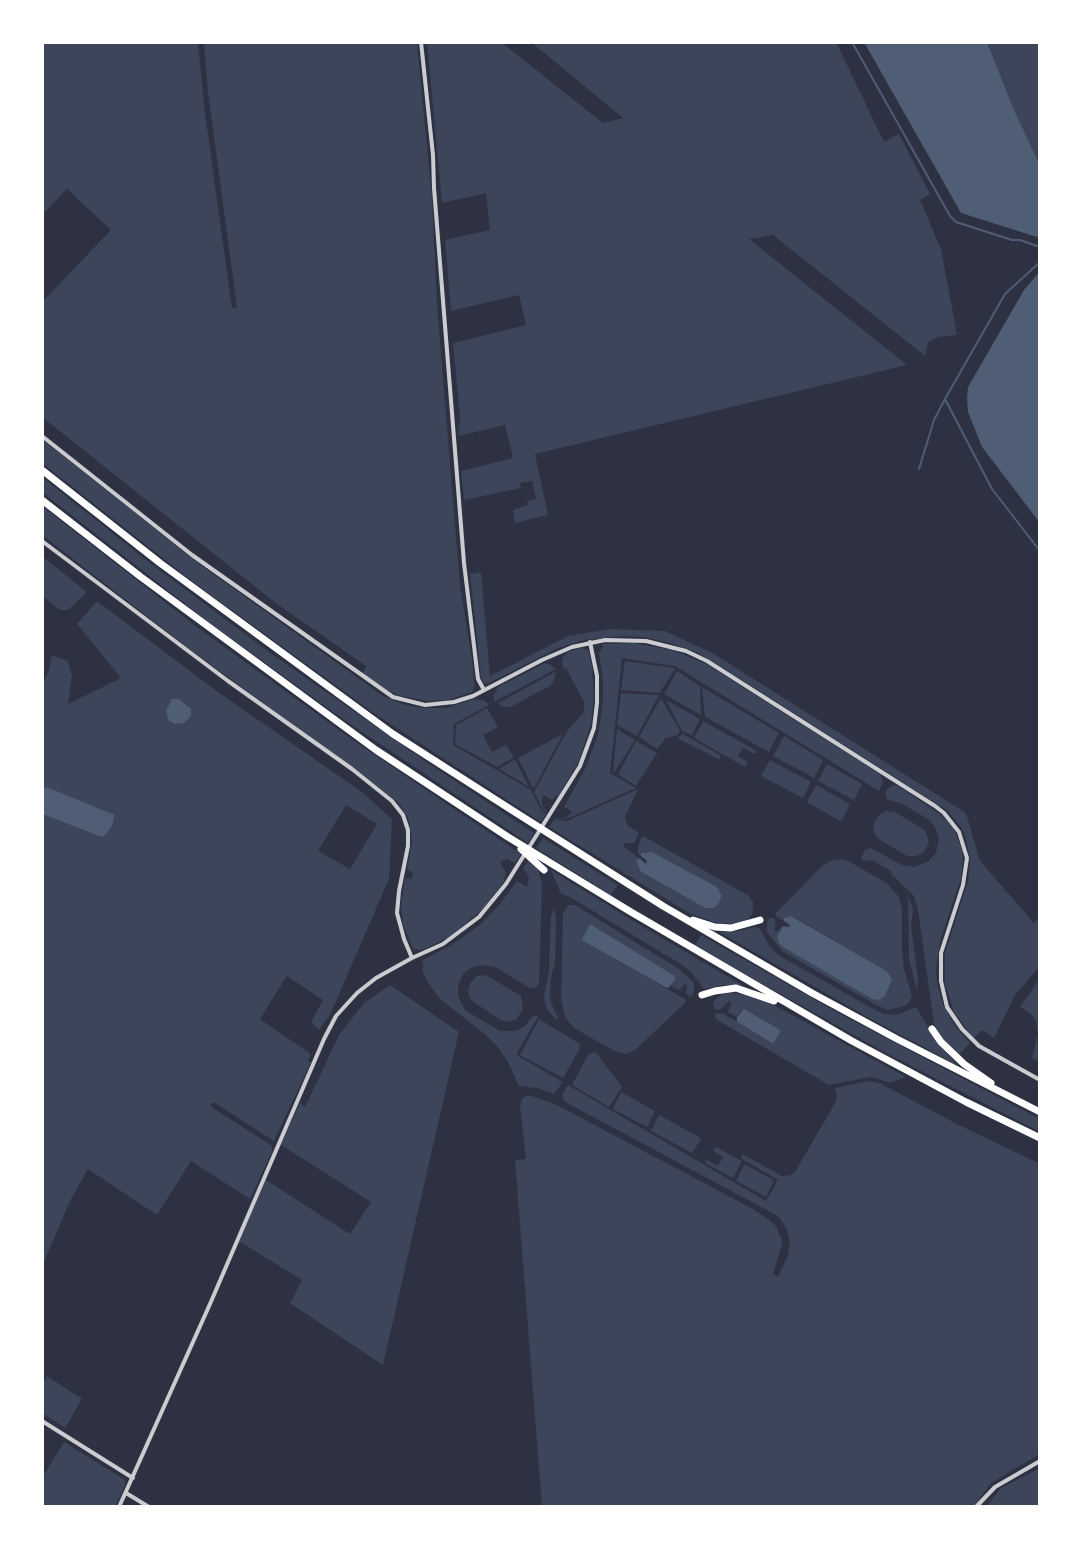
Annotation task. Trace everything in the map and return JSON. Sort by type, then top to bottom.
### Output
[{"type":"highway","points":[[42,471],[160,562],[393,734],[663,906],[812,993],[1040,1112]]},
{"type":"highway","points":[[42,500],[186,611],[376,750],[508,837],[800,1011],[966,1102],[1040,1138]]},
{"type":"highway","points":[[508,837],[544,870]]},
{"type":"highway","points":[[663,906],[704,925],[715,927],[738,927],[760,920]]},
{"type":"highway","points":[[702,995],[730,988],[745,990],[800,1011]]},
{"type":"highway","points":[[932,1029],[964,1064],[1023,1104]]},
{"type":"street","points":[[421,42],[433,155],[464,563],[478,679],[484,690]]},
{"type":"street","points":[[42,436],[192,555],[387,694],[408,702],[431,705],[464,699],[572,647],[590,642],[623,639],[646,641],[696,655],[944,813],[959,832],[967,858],[963,885],[941,953],[940,981],[947,1007],[962,1029],[979,1046],[1040,1080]]},
{"type":"street","points":[[42,541],[218,674],[352,769],[392,801],[403,815],[408,830],[408,846],[397,913],[412,958]]},
{"type":"street","points":[[119,1507],[336,1016],[357,993],[376,978],[454,937],[479,917],[496,898],[580,766],[594,728],[596,666],[590,642]]},
{"type":"street","points":[[42,1421],[133,1478]]},
{"type":"street","points":[[976,1507],[995,1486],[1040,1461]]},
{"type":"street","points":[[126,1493],[149,1507]]},
{"type":"shaded area","points":[[42,42],[198,42],[205,113],[232,308],[237,308],[208,92],[204,42],[417,42],[432,199],[437,304],[460,585],[473,666],[474,688],[472,692],[448,700],[427,701],[398,695],[378,685],[363,674],[366,666],[277,604],[42,417],[42,302],[111,230],[67,189],[42,215]]},
{"type":"shaded area","points":[[427,42],[501,42],[603,123],[623,118],[531,42],[836,42],[884,142],[899,134],[930,194],[920,200],[941,249],[957,335],[938,337],[928,343],[925,356],[773,235],[749,239],[907,365],[535,454],[548,515],[515,523],[513,510],[528,505],[527,501],[536,499],[532,481],[520,483],[521,488],[464,500],[461,471],[513,458],[505,425],[458,436],[460,418],[453,343],[526,325],[519,295],[451,311],[445,240],[490,230],[486,193],[442,203]]},
{"type":"shaded area","points":[[864,42],[987,42],[1014,110],[1040,165],[1040,238],[961,213]]},
{"type":"shaded area","points":[[987,42],[1040,42],[1040,165],[1014,110]]},
{"type":"shaded area","points":[[1040,271],[1040,523],[982,447],[968,412],[967,398],[968,387],[1024,290]]},
{"type":"shaded area","points":[[42,439],[198,563],[383,696],[405,705],[424,708],[446,708],[474,699],[485,701],[489,705],[454,724],[453,745],[531,790],[542,811],[546,814],[541,822],[378,716],[197,585],[42,463]]},
{"type":"shaded area","points":[[42,477],[146,560],[276,657],[428,763],[534,833],[528,843],[347,722],[207,621],[42,492]]},
{"type":"shaded area","points":[[42,506],[193,624],[354,741],[521,854],[515,863],[507,859],[500,862],[506,873],[505,880],[484,908],[449,937],[422,950],[413,949],[403,924],[401,904],[405,879],[412,878],[413,873],[407,869],[412,842],[411,831],[408,818],[398,802],[183,644],[42,535]]},
{"type":"shaded area","points":[[42,556],[87,592],[68,610],[60,610],[42,596]]},
{"type":"shaded area","points":[[481,572],[490,676],[568,636],[610,629],[665,631],[714,654],[966,813],[980,861],[1034,923],[1040,916],[1040,966],[1015,995],[994,1038],[982,1030],[974,1038],[954,1012],[945,984],[945,953],[968,881],[970,858],[965,835],[948,811],[717,664],[696,652],[670,643],[645,637],[622,636],[584,640],[558,648],[489,683],[484,683],[481,678],[470,574]]},
{"type":"shaded area","points":[[97,601],[218,692],[362,792],[392,819],[389,879],[330,1015],[319,1030],[311,1022],[323,1000],[287,976],[260,1019],[311,1054],[308,1061],[311,1062],[274,1141],[213,1102],[210,1106],[272,1146],[272,1152],[250,1199],[191,1161],[157,1215],[88,1169],[70,1201],[42,1267],[42,814],[99,836],[104,836],[114,821],[115,815],[47,787],[42,788],[42,686],[52,655],[68,661],[72,676],[68,704],[121,678],[77,624]],"holes":[[[346,805],[377,824],[350,869],[318,851]]]},
{"type":"shaded area","points":[[634,643],[675,651],[706,664],[880,774],[883,782],[879,791],[675,666],[622,658],[610,773],[636,788],[566,819],[555,818],[565,818],[573,812],[564,807],[586,767],[598,735],[603,700],[599,653],[603,647],[602,644]]},
{"type":"shaded area","points":[[581,648],[589,651],[592,668],[594,698],[591,723],[579,761],[558,796],[552,800],[544,795],[542,798],[542,805],[547,812],[543,810],[534,792],[567,731],[584,712],[584,702],[566,668],[563,669],[562,663],[563,657],[568,652]]},
{"type":"shaded area","points":[[625,661],[675,669],[660,693],[621,690]]},
{"type":"shaded area","points":[[545,663],[556,669],[494,702],[494,695],[498,687]]},
{"type":"shaded area","points":[[677,671],[700,686],[701,715],[664,694]]},
{"type":"shaded area","points":[[555,672],[550,686],[510,707],[502,707],[498,703]]},
{"type":"shaded area","points":[[702,687],[779,733],[769,752],[705,717]]},
{"type":"shaded area","points":[[621,693],[659,695],[637,736],[617,725]]},
{"type":"shaded area","points":[[661,698],[680,731],[677,735],[666,738],[657,749],[639,737]]},
{"type":"shaded area","points":[[172,699],[179,699],[191,709],[191,716],[184,723],[175,724],[169,721],[166,711]]},
{"type":"shaded area","points":[[666,700],[700,719],[692,735],[682,731]]},
{"type":"shaded area","points":[[487,708],[498,727],[483,735],[492,752],[506,745],[514,757],[497,767],[455,744],[456,725]]},
{"type":"shaded area","points":[[703,721],[757,751],[755,754],[743,748],[738,756],[748,762],[745,767],[694,738]]},
{"type":"shaded area","points":[[617,729],[635,740],[614,773],[613,771]]},
{"type":"shaded area","points":[[563,734],[534,788],[533,788],[518,758]]},
{"type":"shaded area","points":[[683,734],[720,755],[720,760],[677,738]]},
{"type":"shaded area","points":[[784,736],[823,760],[814,778],[773,756]]},
{"type":"shaded area","points":[[636,741],[657,753],[636,786],[618,774]]},
{"type":"shaded area","points":[[770,760],[811,782],[803,798],[761,776]]},
{"type":"shaded area","points":[[516,761],[529,787],[499,769]]},
{"type":"shaded area","points":[[827,764],[862,784],[854,800],[818,781]]},
{"type":"shaded area","points":[[816,785],[850,804],[840,821],[807,802]]},
{"type":"shaded area","points":[[892,785],[898,786],[941,815],[954,829],[962,850],[961,878],[940,942],[936,969],[943,1005],[955,1026],[970,1043],[959,1055],[943,1039],[934,1024],[914,896],[891,874],[892,872],[874,861],[862,860],[861,857],[865,850],[871,848],[902,865],[914,867],[929,861],[936,853],[939,839],[935,827],[928,819],[902,804],[887,799],[885,792]]},
{"type":"shaded area","points":[[47,787],[115,815],[112,826],[104,836],[99,836],[42,814],[42,788]]},
{"type":"shaded area","points":[[638,789],[625,817],[628,826],[638,832],[638,836],[634,843],[625,843],[623,846],[639,858],[637,861],[641,872],[705,908],[648,852],[642,853],[641,856],[638,853],[638,846],[642,837],[645,837],[749,896],[753,902],[753,908],[752,915],[747,920],[733,924],[717,923],[689,913],[549,827],[555,819],[567,821]]},
{"type":"shaded area","points":[[886,811],[895,812],[925,830],[929,842],[924,852],[916,856],[907,856],[877,838],[873,830],[874,823],[879,815]]},
{"type":"shaded area","points":[[543,838],[618,885],[611,895],[536,848]]},
{"type":"shaded area","points":[[652,852],[717,887],[722,896],[718,904],[714,908],[705,908],[641,872],[636,861],[639,858],[646,864],[647,861],[641,853]]},
{"type":"shaded area","points":[[840,859],[848,861],[887,883],[899,897],[902,910],[904,969],[912,996],[905,1006],[888,1010],[876,1005],[782,951],[767,932],[767,921],[773,918],[776,922],[774,930],[776,932],[783,926],[778,934],[892,979],[887,971],[794,917],[785,918],[784,921],[776,916],[776,913],[823,865]]},
{"type":"shaded area","points":[[529,860],[538,870],[542,884],[539,984],[535,988],[530,988],[495,967],[480,965],[463,974],[458,986],[458,996],[465,1010],[500,1031],[516,1031],[525,1026],[533,1016],[539,1015],[517,1053],[518,1056],[563,1082],[554,1094],[537,1088],[519,1086],[508,1062],[497,1046],[440,999],[422,970],[423,960],[453,944],[481,924],[517,881],[527,887],[529,877],[523,868]]},
{"type":"shaded area","points":[[551,870],[742,985],[724,985],[704,989],[691,972],[682,965],[570,897],[561,894]]},
{"type":"shaded area","points":[[908,896],[913,909],[911,927],[918,979],[917,990],[909,959]]},
{"type":"shaded area","points":[[569,905],[575,905],[679,969],[694,983],[694,992],[691,997],[686,994],[687,986],[684,984],[680,990],[676,989],[669,985],[675,980],[583,941],[685,999],[686,1002],[634,1051],[625,1054],[614,1051],[574,1028],[565,1017],[561,999],[563,913]]},
{"type":"shaded area","points":[[554,908],[556,917],[555,964],[551,977],[550,1000],[558,1018],[556,1020],[546,1008],[544,996],[549,972],[551,916]]},
{"type":"shaded area","points":[[791,916],[887,971],[892,979],[885,996],[879,1000],[872,999],[783,947],[777,936],[783,926],[790,925],[784,921],[784,918]]},
{"type":"shaded area","points":[[590,924],[675,976],[675,980],[668,988],[665,987],[583,941]]},
{"type":"shaded area","points":[[755,927],[760,929],[770,947],[780,956],[877,1011],[897,1015],[916,1007],[934,1037],[957,1065],[719,932]]},
{"type":"shaded area","points":[[701,935],[842,1015],[1040,1119],[1040,1132],[884,1052],[731,966],[695,945]]},
{"type":"shaded area","points":[[486,975],[521,996],[523,1009],[517,1019],[509,1022],[500,1020],[471,1000],[468,992],[470,983],[477,976]]},
{"type":"shaded area","points":[[1040,978],[1040,1062],[1032,1058],[1038,1034],[1036,1022],[1031,1014],[1020,1007]]},
{"type":"shaded area","points":[[390,985],[459,1032],[383,1365],[290,1303],[302,1280],[242,1243],[238,1243],[266,1180],[350,1234],[371,1202],[281,1145],[300,1103],[305,1107],[339,1035],[364,1003]]},
{"type":"shaded area","points":[[727,992],[750,995],[770,1003],[906,1077],[890,1083],[871,1077],[829,1085],[717,1020],[716,1013],[724,1014],[772,1043],[780,1032],[742,1010],[737,1017],[728,1012],[731,1003],[729,1001],[721,1009],[715,1009],[714,1001]]},
{"type":"shaded area","points":[[744,1009],[780,1030],[774,1042],[772,1043],[737,1022],[737,1017]]},
{"type":"shaded area","points":[[539,1019],[580,1044],[563,1078],[520,1055]]},
{"type":"shaded area","points":[[594,1052],[622,1087],[609,1107],[572,1085],[588,1055]]},
{"type":"shaded area","points":[[869,1081],[884,1084],[959,1125],[1040,1164],[1040,1454],[991,1483],[973,1507],[542,1507],[515,1160],[526,1159],[520,1106],[522,1099],[532,1096],[557,1105],[753,1209],[769,1220],[776,1226],[782,1240],[773,1274],[778,1277],[788,1255],[790,1241],[786,1227],[778,1216],[567,1103],[563,1099],[563,1093],[568,1085],[766,1201],[778,1180],[742,1159],[742,1154],[782,1176],[791,1175],[795,1172],[835,1103],[837,1097],[835,1088]]},
{"type":"shaded area","points":[[621,1092],[655,1111],[647,1127],[613,1109]]},
{"type":"shaded area","points":[[659,1115],[701,1139],[692,1153],[651,1131]]},
{"type":"shaded area","points":[[716,1147],[742,1161],[733,1178],[705,1163],[706,1159],[718,1166],[723,1157],[713,1151]]},
{"type":"shaded area","points":[[744,1164],[774,1180],[766,1197],[736,1181]]},
{"type":"shaded area","points":[[47,1376],[82,1399],[65,1428],[42,1413],[42,1383]]},
{"type":"shaded area","points":[[64,1442],[125,1480],[115,1507],[48,1507],[42,1503],[42,1478]]},
{"type":"shaded area","points":[[1040,1468],[1040,1507],[986,1507],[1001,1488]]},
{"type":"waterway","points":[[852,42],[950,216],[956,222],[1040,247]]},
{"type":"waterway","points":[[1040,262],[1005,294],[945,399],[992,489],[1040,551]]},
{"type":"waterway","points":[[919,469],[934,420],[945,399]]}]
